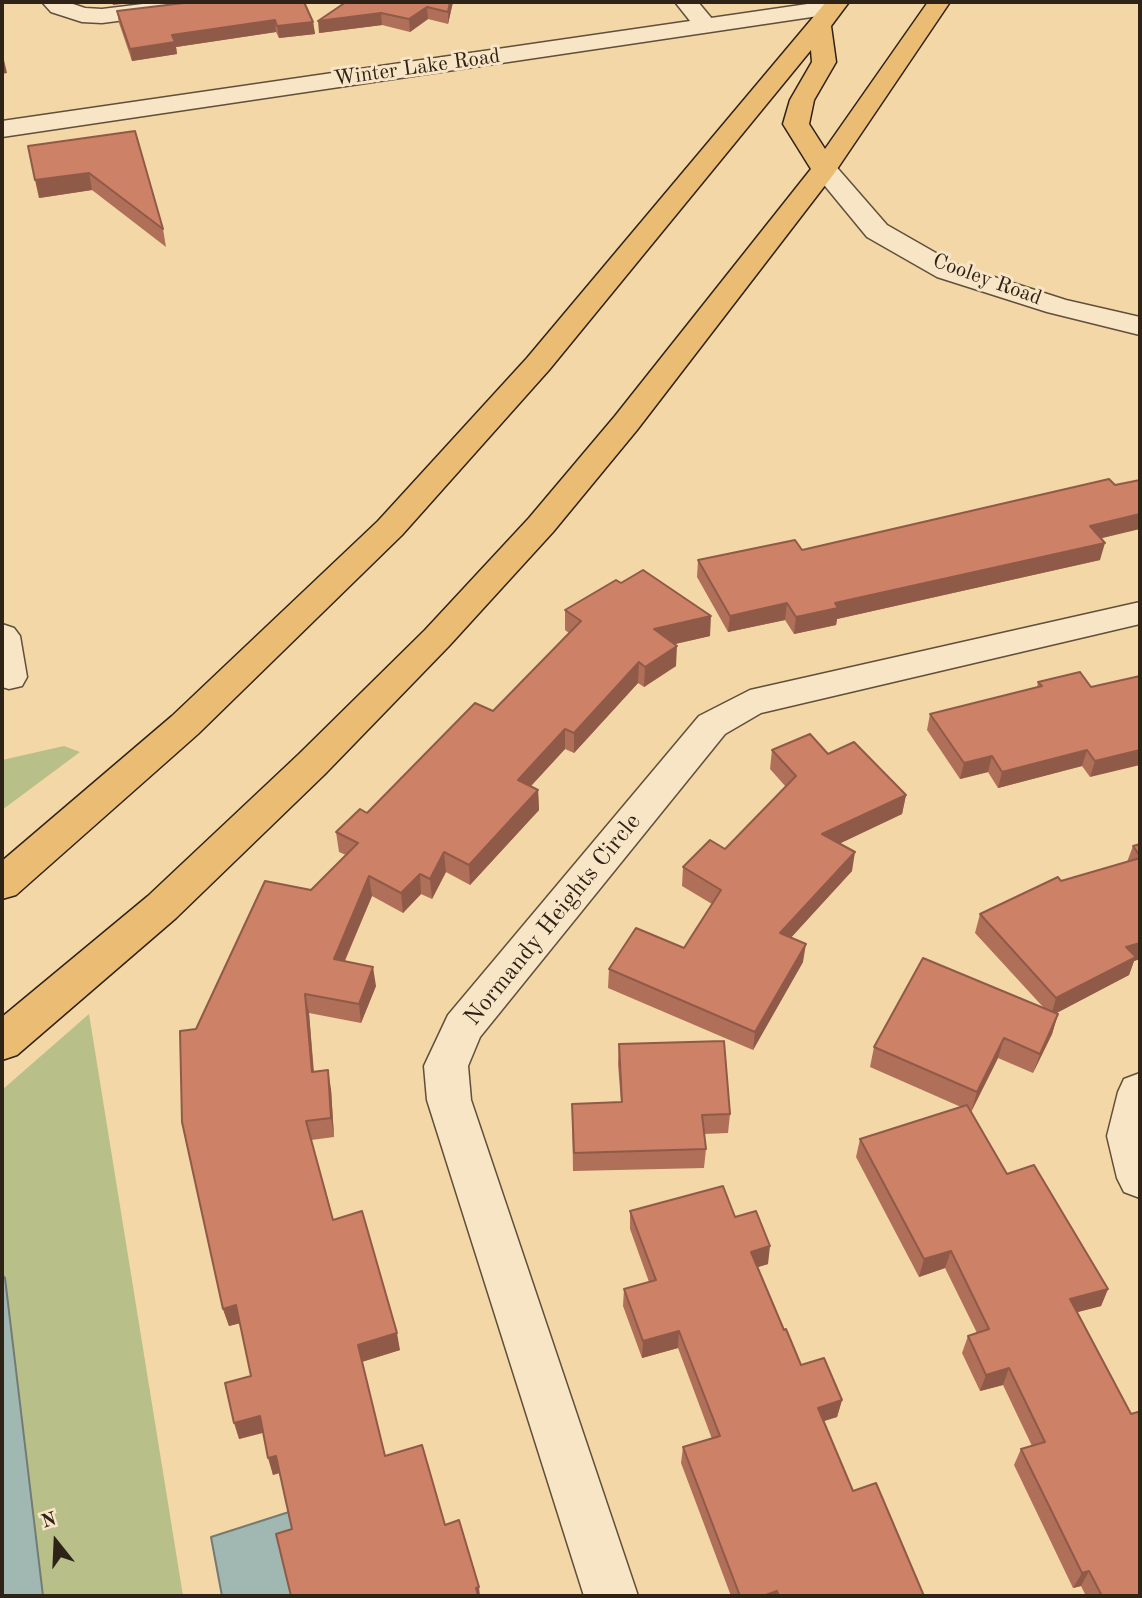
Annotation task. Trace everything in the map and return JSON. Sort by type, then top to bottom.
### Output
[{"type":"main road","points":[[2,1042],[162,907],[312,764],[437,638],[541,525],[626,423],[824,169],[939,2]]},
{"type":"main road","points":[[824,169],[796,124],[802,100],[824,62],[830,11]]},
{"type":"main road","points":[[2,884],[204,708],[390,528],[538,364],[760,92],[830,11]]},
{"type":"street","points":[[53,2],[58,7],[82,15],[102,16],[210,2]]},
{"type":"street","points":[[685,2],[706,26]]},
{"type":"street","name":"Winter Lake Road","points":[[2,129],[706,26],[830,11]]},
{"type":"street","name":"Cooley Road","points":[[824,169],[877,231],[947,271],[1057,306],[1140,326]]},
{"type":"street","name":"Normandy Heights Circle","points":[[611,1596],[449,1100],[446,1066],[463,1027],[712,725],[750,703],[1140,613]]},
{"type":"street","points":[[2,636],[9,677]]},
{"type":"street","points":[[1140,1092],[1130,1136],[1140,1178]]},
{"type":"green space","points":[[64,746],[80,752],[2,810],[2,760]]},
{"type":"green space","points":[[89,1014],[183,1596],[43,1596],[5,1278],[2,1275],[2,1090]]},
{"type":"water","points":[[2,1275],[5,1278],[43,1596],[2,1596]]},
{"type":"water","points":[[289,1512],[307,1596],[222,1596],[211,1537]]},
{"type":"building","points":[[192,2],[304,2],[313,22],[277,26],[275,20],[172,35],[175,42],[130,49],[117,11]]},
{"type":"building","points":[[346,2],[450,2],[448,12],[427,7],[409,19],[381,13],[318,21]]},
{"type":"building","points":[[135,131],[163,229],[89,173],[35,180],[28,146]]},
{"type":"building","points":[[1109,479],[1115,485],[1140,480],[1140,514],[1090,526],[1105,543],[835,603],[838,608],[796,617],[787,603],[730,616],[698,560],[795,540],[802,550]]},
{"type":"building","points":[[643,570],[711,616],[654,629],[677,646],[645,667],[639,662],[574,733],[565,729],[518,780],[538,790],[469,865],[444,852],[430,879],[420,874],[401,893],[369,876],[334,959],[373,967],[359,1004],[305,994],[312,1072],[328,1070],[331,1118],[306,1121],[333,1220],[362,1211],[397,1333],[358,1345],[385,1456],[422,1445],[445,1525],[459,1520],[479,1587],[476,1588],[478,1596],[291,1596],[276,1534],[292,1529],[276,1456],[268,1458],[260,1416],[234,1423],[225,1383],[251,1376],[236,1305],[223,1309],[182,1122],[180,1031],[196,1029],[265,881],[311,890],[358,843],[336,832],[360,809],[367,813],[475,703],[493,711],[581,621],[565,610],[616,580],[621,583]]},
{"type":"building","points":[[1080,672],[1091,687],[1140,676],[1140,750],[1095,761],[1087,750],[1002,772],[992,756],[964,763],[930,714],[1042,686],[1038,682]]},
{"type":"building","points":[[810,734],[828,754],[854,742],[906,795],[822,834],[855,852],[780,933],[806,944],[755,1032],[609,969],[636,928],[684,948],[721,890],[683,867],[710,840],[725,849],[796,776],[772,750]]},
{"type":"building","points":[[1140,844],[1140,856],[1133,846]]},
{"type":"building","points":[[1140,858],[1140,943],[1126,947],[1136,957],[1056,998],[980,914],[1058,877],[1061,881]]},
{"type":"building","points":[[923,958],[1058,1014],[1040,1054],[1004,1038],[977,1092],[874,1047]]},
{"type":"building","points":[[724,1041],[730,1114],[702,1115],[706,1149],[574,1153],[572,1104],[622,1102],[619,1044]]},
{"type":"building","points":[[967,1105],[1007,1174],[1034,1165],[1108,1289],[1070,1299],[1131,1414],[1138,1412],[1140,1415],[1140,1596],[1102,1596],[1089,1571],[1082,1573],[1021,1449],[1045,1442],[1009,1368],[986,1375],[968,1336],[989,1329],[951,1251],[924,1259],[860,1139]]},
{"type":"building","points":[[723,1186],[735,1217],[756,1211],[770,1246],[751,1252],[784,1330],[786,1329],[801,1365],[824,1358],[842,1400],[818,1408],[853,1491],[876,1483],[924,1596],[779,1596],[777,1591],[763,1596],[740,1596],[683,1447],[720,1436],[679,1331],[643,1341],[624,1289],[656,1280],[630,1211]]}]
